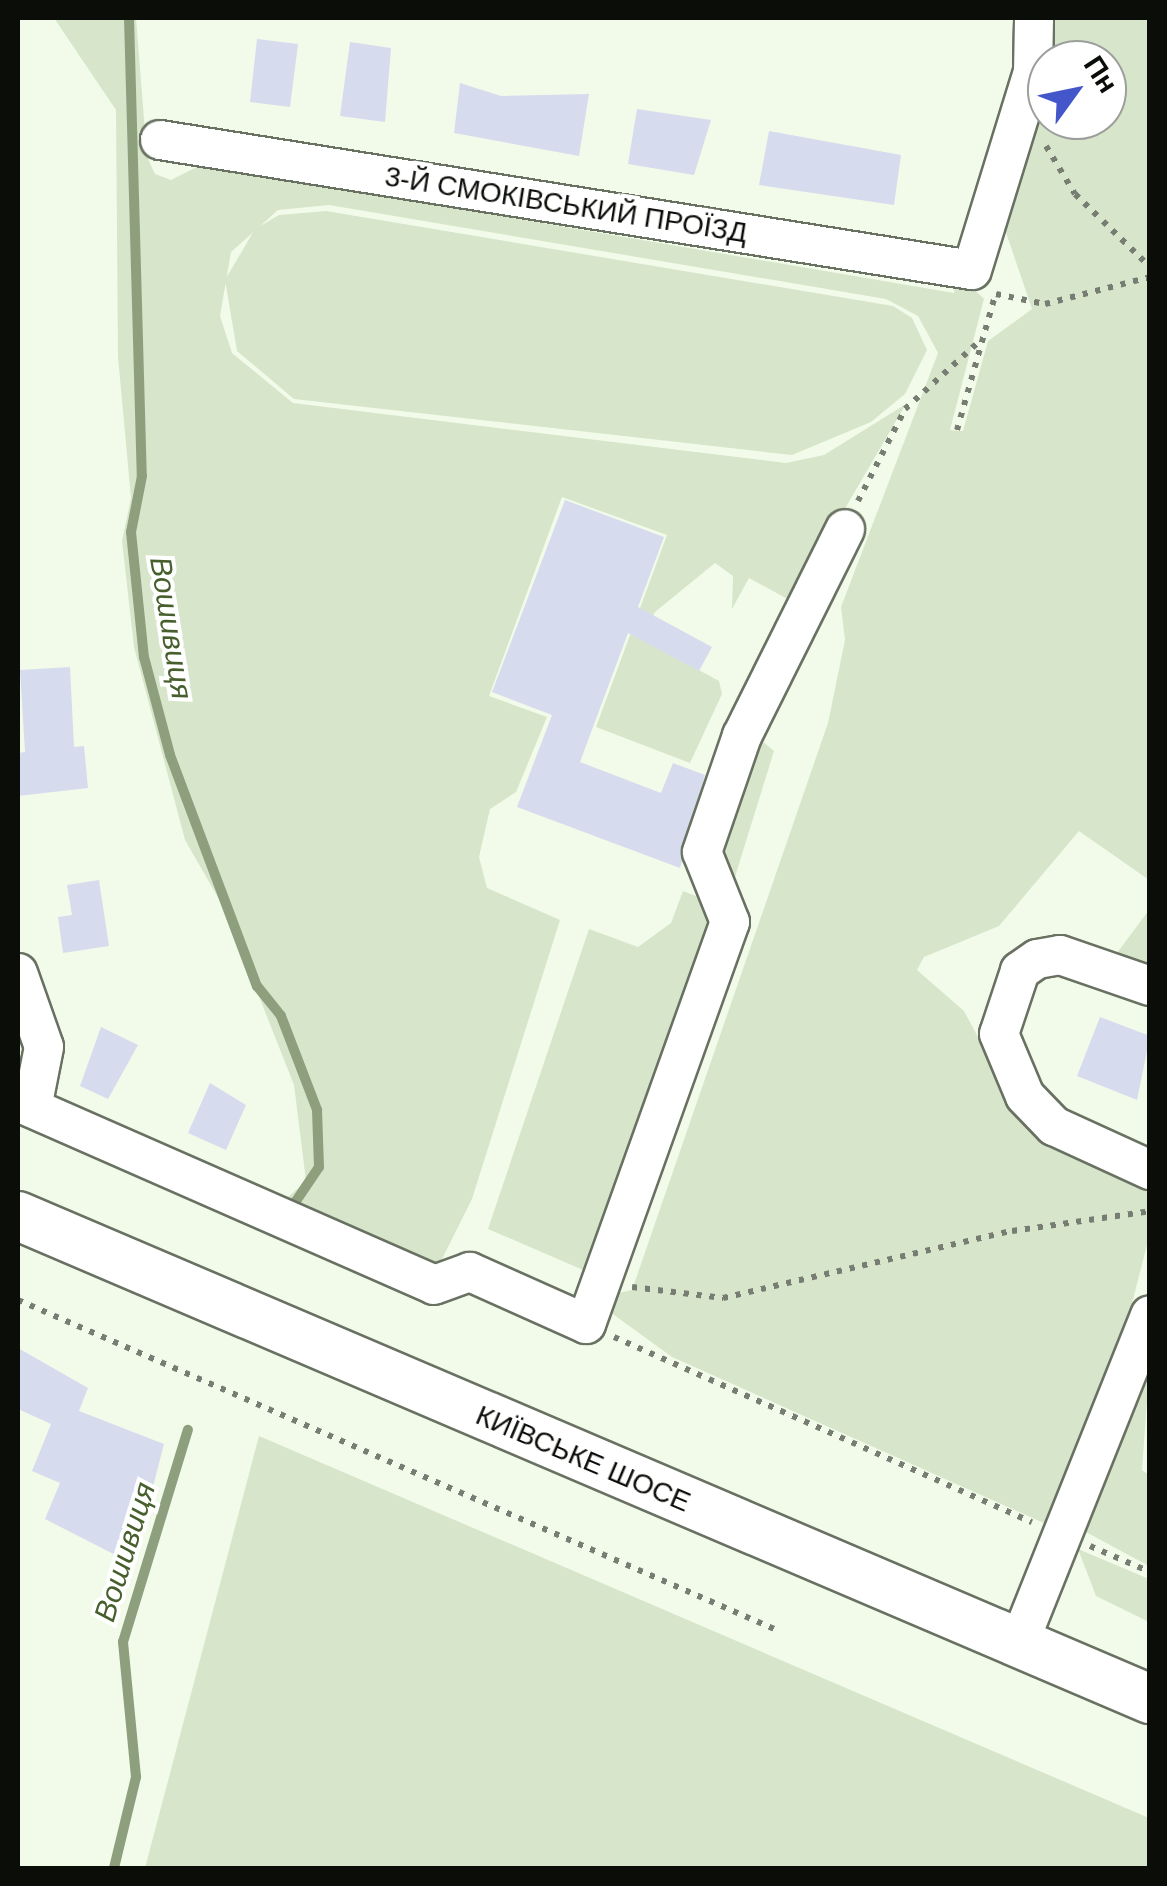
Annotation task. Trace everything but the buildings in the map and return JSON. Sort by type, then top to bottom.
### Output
[{"type":"main road","name":"КИЇВСЬКЕ ШОСЕ","points":[[18,1216],[1150,1699]]},
{"type":"street","points":[[984,282],[1024,94],[1034,18]]},
{"type":"street","name":"3-Й СМОКІВСЬКИЙ ПРОЇЗД","points":[[160,140],[984,282]]},
{"type":"street","points":[[18,973],[44,1048],[24,1105],[434,1286],[470,1272],[586,1324],[730,922],[702,852],[742,736],[845,529]]},
{"type":"street","points":[[1150,986],[1060,955],[1037,959],[1020,971],[1000,1034],[1026,1096],[1054,1126],[1150,1170]]},
{"type":"street","points":[[1019,1643],[1066,1536],[1150,1315]]},
{"type":"path","points":[[1024,94],[1075,194],[1150,268]]},
{"type":"path","points":[[958,430],[983,338],[984,282],[1045,304],[1150,277]]},
{"type":"path","points":[[845,529],[905,409],[983,338]]},
{"type":"path","points":[[601,1285],[723,1298],[1012,1231],[1150,1211]]},
{"type":"path","points":[[18,1300],[779,1631]]},
{"type":"path","points":[[586,1324],[1150,1572]]},
{"type":"green space","points":[[54,18],[136,18],[147,157],[155,174],[171,180],[197,167],[248,173],[954,293],[956,280],[966,281],[984,299],[950,430],[963,431],[988,341],[1032,309],[1002,221],[1027,113],[1027,140],[1127,140],[1127,40],[1044,40],[1049,18],[1149,18],[1149,880],[1079,831],[999,926],[924,957],[917,970],[964,1011],[1010,1097],[1149,1181],[1149,1237],[1127,1323],[1046,1524],[672,1357],[610,1312],[614,1294],[632,1290],[828,723],[845,640],[841,607],[938,353],[918,316],[886,299],[329,205],[278,210],[231,252],[220,316],[232,353],[293,403],[786,463],[824,455],[906,404],[791,601],[749,578],[732,609],[733,576],[715,563],[655,612],[642,639],[719,681],[722,694],[690,763],[596,727],[667,535],[562,497],[489,696],[547,717],[516,792],[490,809],[479,857],[487,888],[560,920],[472,1199],[437,1269],[285,1200],[306,1181],[294,1085],[224,908],[185,840],[134,647],[122,541],[131,498],[118,357],[116,110]]},
{"type":"green space","points":[[326,211],[893,306],[912,318],[927,350],[905,394],[871,422],[792,455],[294,399],[237,351],[225,280],[255,229],[279,215]]},
{"type":"green space","points":[[756,736],[774,751],[730,893],[718,857]]},
{"type":"green space","points":[[683,891],[717,904],[597,1276],[488,1229],[589,929],[638,947],[671,923]]},
{"type":"green space","points":[[1149,910],[1149,976],[1114,957]]},
{"type":"green space","points":[[1149,1373],[1142,1470],[1149,1475],[1149,1566],[1084,1531]]},
{"type":"green space","points":[[259,1436],[1149,1818],[1149,1868],[145,1868]]},
{"type":"green space","points":[[1078,1549],[1149,1579],[1149,1622],[1096,1596]]},
{"type":"waterway","name":"Вошивиця","points":[[129,18],[142,476],[131,532],[144,657],[170,755],[257,986],[281,1016],[317,1110],[319,1167],[292,1207]]},
{"type":"waterway","name":"Вошивиця","points":[[114,1868],[136,1777],[123,1642],[188,1430]]}]
